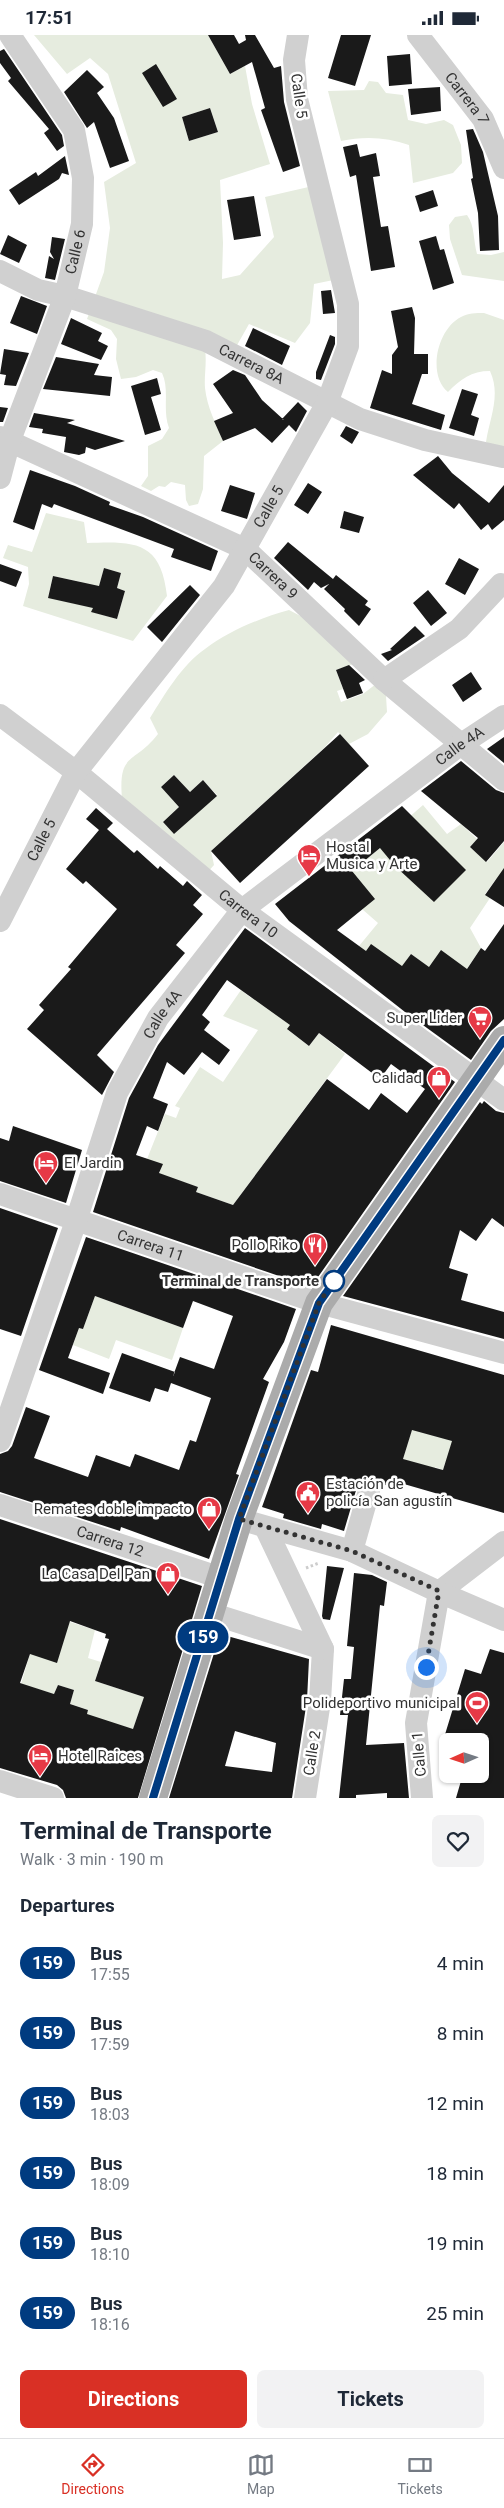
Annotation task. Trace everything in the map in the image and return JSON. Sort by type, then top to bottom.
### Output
[{"type":"main road","points":[[153,1798],[239,1519],[319,1303],[504,1040]]},
{"type":"street","name":"Calle 6","points":[[0,478],[5,438],[65,295],[82,224],[83,178],[74,130],[10,35]]},
{"type":"street","name":"Calle 5","points":[[0,921],[76,772],[224,586],[327,403],[348,346],[348,304],[296,99],[294,60],[298,35]]},
{"type":"street","name":"Carrera 7","points":[[418,35],[483,119],[504,168]]},
{"type":"street","name":"Carrera 8A","points":[[0,271],[38,290],[65,295],[206,341],[360,419],[425,440],[502,457]]},
{"type":"street","name":"Carrera 9","points":[[5,438],[245,549],[384,680],[504,780]]},
{"type":"street","points":[[384,680],[459,629],[501,584]]},
{"type":"street","name":"Carrera 10","points":[[0,715],[76,772],[242,910],[504,1101]]},
{"type":"street","name":"Calle 4A","points":[[0,1441],[76,1221],[117,1093],[158,1018],[242,910],[460,745],[504,716]]},
{"type":"street","name":"Carrera 11","points":[[0,1194],[319,1303],[504,1353]]},
{"type":"street","points":[[352,1551],[369,1491]]},
{"type":"street","name":"Carrera 12","points":[[0,1505],[221,1578]]},
{"type":"street","points":[[239,1519],[266,1529],[352,1551],[504,1620]]},
{"type":"street","points":[[266,1529],[323,1649]]},
{"type":"street","points":[[439,1591],[504,1542]]},
{"type":"street","name":"Calle 1","points":[[422,1798],[416,1723],[439,1591]]},
{"type":"street","points":[[210,1613],[323,1649]]},
{"type":"street","name":"Calle 2","points":[[305,1798],[320,1701],[323,1649]]},
{"type":"street","points":[[0,1781],[53,1798]]},
{"type":"shaded area","points":[[34,35],[208,35],[230,74],[245,66],[252,104],[270,164],[220,180],[223,243],[222,279],[240,275],[274,237],[265,197],[326,183],[348,277],[314,284],[310,323],[295,343],[249,324],[236,347],[205,349],[206,395],[223,441],[204,456],[203,489],[198,504],[189,506],[186,500],[185,485],[171,482],[165,487],[159,486],[151,491],[141,486],[148,476],[148,446],[162,439],[169,428],[166,414],[164,379],[162,373],[153,370],[136,377],[121,379],[116,359],[117,339],[111,330],[87,319],[104,272],[110,228],[104,182],[136,163],[108,74],[90,58],[67,74]],"holes":[[[210,108],[218,132],[189,141],[182,117]]]},
{"type":"shaded area","points":[[369,81],[378,82],[386,93],[403,95],[408,120],[426,124],[444,120],[453,125],[461,145],[462,163],[453,173],[413,183],[409,145],[375,138],[341,141],[328,91],[364,90]]},
{"type":"shaded area","points":[[467,215],[473,228],[477,254],[491,255],[504,252],[504,281],[462,275],[450,239],[449,225],[455,217]]},
{"type":"shaded area","points":[[472,313],[484,313],[504,320],[504,453],[486,442],[495,397],[495,389],[490,371],[472,374],[457,383],[448,392],[438,375],[438,353],[446,331],[461,317]]},
{"type":"shaded area","points":[[46,513],[84,522],[87,543],[132,544],[143,548],[152,555],[159,564],[167,596],[133,641],[23,606],[29,584],[28,567],[3,558],[8,545],[32,552]],"holes":[[[104,568],[121,573],[117,588],[125,591],[117,619],[92,612]],[[53,576],[81,582],[76,604],[48,597]]]},
{"type":"shaded area","points":[[289,610],[312,622],[359,662],[336,670],[343,689],[337,691],[341,702],[363,694],[381,680],[386,696],[387,712],[368,734],[349,744],[338,732],[325,747],[211,851],[214,865],[206,874],[122,799],[121,784],[123,773],[125,766],[130,760],[158,734],[150,718],[174,681],[188,664],[224,636]],"holes":[[[174,775],[190,792],[203,780],[217,795],[174,834],[163,822],[179,807],[161,787]]]},
{"type":"shaded area","points":[[423,805],[447,834],[461,824],[477,839],[470,847],[487,862],[504,842],[504,885],[496,879],[485,894],[490,898],[470,928],[481,948],[464,973],[420,980],[423,963],[411,954],[402,967],[366,952],[359,946],[378,923],[362,909],[352,871],[380,848]]},
{"type":"shaded area","points":[[266,979],[275,1014],[290,1025],[288,1030],[309,1046],[319,1033],[345,1054],[233,1205],[196,1192],[198,1187],[159,1174],[162,1164],[147,1159],[165,1114],[176,1118],[180,1108],[175,1106],[200,1067],[223,1082],[258,1030],[223,1016],[241,990],[251,998]]},
{"type":"shaded area","points":[[95,1296],[183,1328],[172,1360],[116,1340],[109,1359],[73,1345],[79,1328],[83,1329]]},
{"type":"shaded area","points":[[412,1429],[474,1447],[445,1463],[443,1470],[435,1467],[434,1471],[403,1459]]},
{"type":"shaded area","points":[[42,1613],[95,1630],[88,1658],[101,1662],[95,1681],[144,1697],[133,1729],[103,1721],[70,1768],[88,1710],[70,1704],[74,1690],[58,1685],[54,1694],[21,1684]]},
{"type":"building","points":[[208,35],[234,35],[239,44],[246,40],[245,35],[255,35],[274,68],[281,66],[284,102],[300,166],[283,172],[261,110],[265,108],[252,62],[230,74]]},
{"type":"building","points":[[341,35],[371,35],[355,86],[328,78]]},
{"type":"building","points":[[4,49],[62,135],[64,146],[57,151],[44,133],[49,129],[8,81],[11,78],[0,63],[0,51]]},
{"type":"building","points":[[410,54],[412,84],[389,86],[387,56]]},
{"type":"building","points":[[156,64],[177,99],[163,107],[142,73]]},
{"type":"building","points":[[87,70],[104,87],[97,93],[114,118],[129,161],[110,168],[94,122],[87,128],[64,92]]},
{"type":"building","points":[[440,87],[441,111],[411,115],[408,89]]},
{"type":"building","points":[[210,108],[218,132],[189,141],[182,117]]},
{"type":"building","points":[[473,129],[483,152],[498,216],[499,250],[480,251],[478,213],[471,179],[473,178],[466,130]]},
{"type":"building","points":[[357,144],[360,157],[376,153],[380,176],[373,177],[381,227],[388,226],[395,267],[371,271],[356,175],[350,177],[343,147]]},
{"type":"building","points":[[65,156],[69,175],[62,173],[59,179],[19,205],[9,190],[36,172],[38,176]]},
{"type":"building","points":[[433,190],[438,206],[420,212],[415,196]]},
{"type":"building","points":[[254,196],[261,236],[234,240],[227,200]]},
{"type":"building","points":[[8,235],[27,245],[19,263],[0,254]]},
{"type":"building","points":[[436,236],[440,250],[444,249],[454,283],[433,290],[419,241]]},
{"type":"building","points":[[52,237],[65,239],[55,280],[45,278],[49,256],[54,259],[50,252]]},
{"type":"building","points":[[331,290],[335,313],[323,314],[321,291]]},
{"type":"building","points":[[21,296],[47,306],[37,334],[10,323]]},
{"type":"building","points":[[412,307],[415,318],[414,354],[428,354],[428,374],[422,374],[412,404],[445,415],[441,430],[370,408],[382,370],[392,374],[392,355],[398,347],[391,311]]},
{"type":"building","points":[[71,318],[102,333],[98,341],[108,346],[101,360],[61,344]]},
{"type":"building","points":[[253,328],[290,346],[282,365],[245,346]]},
{"type":"building","points":[[330,335],[335,337],[335,344],[321,380],[316,379],[316,372]]},
{"type":"building","points":[[4,349],[29,353],[16,386],[4,385],[6,375],[0,374]]},
{"type":"building","points":[[56,357],[99,364],[94,375],[112,377],[110,396],[43,389]]},
{"type":"building","points":[[233,370],[245,375],[262,400],[282,419],[298,402],[307,411],[296,432],[289,425],[272,443],[255,428],[223,441],[214,421],[233,413],[213,384]]},
{"type":"building","points":[[157,378],[161,394],[151,397],[161,430],[145,435],[131,386]]},
{"type":"building","points":[[462,389],[478,394],[471,415],[479,418],[474,436],[449,428]]},
{"type":"building","points":[[0,407],[8,408],[3,422],[0,422]]},
{"type":"building","points":[[34,413],[75,420],[67,423],[125,441],[95,450],[86,447],[85,453],[79,455],[64,452],[66,437],[42,433],[43,429],[29,427]]},
{"type":"building","points":[[346,426],[359,432],[352,444],[340,436]]},
{"type":"building","points":[[438,456],[452,473],[489,503],[504,485],[504,520],[492,530],[488,524],[481,530],[459,503],[454,509],[413,475]]},
{"type":"building","points":[[30,470],[75,486],[110,502],[109,505],[143,517],[218,551],[211,571],[171,557],[174,549],[54,504],[52,508],[42,504],[34,530],[13,522]]},
{"type":"building","points":[[308,483],[322,492],[308,514],[294,505]]},
{"type":"building","points":[[230,485],[255,493],[247,519],[221,511]]},
{"type":"building","points":[[344,511],[364,517],[359,533],[340,528]]},
{"type":"building","points":[[288,542],[333,579],[336,575],[368,601],[365,605],[371,609],[359,626],[344,611],[345,609],[324,589],[329,584],[321,588],[314,582],[308,590],[274,558]]},
{"type":"building","points":[[459,558],[479,569],[465,595],[445,584]]},
{"type":"building","points":[[0,564],[22,572],[16,587],[0,581]]},
{"type":"building","points":[[104,568],[121,573],[117,588],[125,591],[117,619],[91,612],[93,608],[48,598],[53,576],[99,586]]},
{"type":"building","points":[[190,585],[200,595],[162,642],[147,627]]},
{"type":"building","points":[[428,590],[447,613],[431,626],[413,603]]},
{"type":"building","points":[[415,626],[425,636],[388,661],[381,654],[392,650],[390,649]]},
{"type":"building","points":[[349,665],[365,680],[359,683],[363,693],[347,699],[336,670]]},
{"type":"building","points":[[471,672],[482,689],[463,702],[452,685]]},
{"type":"building","points":[[340,734],[369,766],[240,883],[211,851]]},
{"type":"building","points":[[504,737],[504,763],[487,749]]},
{"type":"building","points":[[461,761],[496,790],[504,793],[504,841],[486,862],[470,847],[478,838],[421,791]]},
{"type":"building","points":[[174,775],[190,792],[203,780],[217,796],[174,834],[163,822],[179,807],[161,787]]},
{"type":"building","points":[[402,806],[466,870],[434,902],[395,866],[380,848],[352,871],[375,899],[337,930],[366,951],[371,944],[402,966],[411,954],[429,967],[441,950],[467,969],[481,948],[485,951],[504,924],[504,1019],[491,1031],[471,1060],[405,1012],[289,921],[275,904]]},
{"type":"building","points":[[96,808],[113,823],[107,829],[134,853],[137,850],[158,869],[160,866],[183,886],[187,881],[202,895],[193,905],[203,914],[176,945],[185,953],[97,1055],[114,1072],[102,1095],[27,1029],[44,1010],[39,1005],[71,969],[68,967],[117,909],[86,881],[83,884],[66,869],[99,830],[86,819]]},
{"type":"building","points":[[504,868],[504,907],[485,895]]},
{"type":"building","points":[[245,928],[455,1082],[311,1287],[93,1212],[129,1098],[158,1045]],"holes":[[[227,980],[290,1025],[287,1029],[309,1046],[319,1033],[380,1079],[391,1064],[425,1089],[407,1113],[381,1093],[369,1110],[327,1079],[233,1205],[196,1192],[198,1187],[159,1173],[163,1164],[136,1155],[147,1126],[158,1131],[168,1104],[153,1098],[167,1062],[184,1075],[202,1052],[219,1065],[230,1050],[204,1030],[210,1022],[202,1015]]]},
{"type":"building","points":[[484,1101],[496,1111],[504,1113],[504,1227],[492,1218],[476,1241],[460,1230],[449,1268],[468,1274],[461,1300],[504,1312],[504,1339],[343,1296],[480,1102],[482,1104]]},
{"type":"building","points":[[13,1126],[82,1150],[66,1203],[0,1181],[0,1138],[9,1141]]},
{"type":"building","points":[[0,1208],[58,1228],[21,1336],[0,1329]]},
{"type":"building","points":[[86,1237],[296,1309],[284,1342],[263,1379],[269,1382],[236,1474],[239,1475],[209,1559],[121,1527],[120,1531],[0,1492],[0,1454],[8,1451],[12,1446],[26,1407],[50,1416],[34,1458],[88,1477],[96,1455],[130,1467],[135,1454],[179,1470],[190,1440],[196,1442],[211,1398],[171,1383],[168,1392],[155,1388],[150,1402],[109,1388],[122,1353],[175,1372],[180,1357],[214,1369],[233,1316],[193,1301],[183,1328],[95,1296],[83,1329],[79,1328],[68,1358],[110,1373],[103,1394],[39,1370]]},
{"type":"building","points":[[331,1325],[504,1375],[504,1513],[397,1482],[395,1488],[379,1483],[372,1478],[365,1478],[357,1487],[344,1531],[322,1524],[321,1529],[283,1518],[284,1514],[262,1507],[311,1370],[318,1372]],"holes":[[[412,1430],[452,1441],[443,1470],[403,1459]]]},
{"type":"building","points":[[0,1519],[202,1586],[138,1798],[66,1798],[63,1790],[57,1785],[0,1768]],"holes":[[[70,1621],[106,1634],[105,1638],[109,1639],[95,1681],[144,1697],[133,1729],[87,1714],[88,1710],[70,1704],[74,1690],[58,1685],[54,1694],[20,1683],[30,1654],[57,1663]]]},
{"type":"building","points":[[327,1566],[344,1568],[330,1620],[323,1619],[322,1616]]},
{"type":"building","points":[[354,1573],[372,1575],[387,1582],[384,1606],[380,1605],[366,1745],[404,1743],[409,1798],[387,1798],[387,1793],[356,1795],[356,1798],[339,1798],[348,1715],[340,1715],[344,1679],[351,1679],[354,1647],[347,1646]]},
{"type":"building","points":[[220,1634],[309,1659],[307,1700],[292,1798],[169,1798]],"holes":[[[235,1731],[276,1743],[272,1772],[225,1766]]]},
{"type":"building","points":[[490,1649],[504,1653],[504,1798],[456,1798],[460,1783],[489,1783],[489,1733],[445,1733],[465,1669],[481,1674]]},
{"type":"bus line","name":"159","points":[[153,1798],[239,1519],[319,1303],[504,1040]]},
{"type":"place","name":"Hostal Musica y Arte","points":[[309,877]]},
{"type":"place","name":"Super Lider","points":[[480,1039]]},
{"type":"place","name":"Calidad","points":[[439,1099]]},
{"type":"place","name":"El Jardin","points":[[46,1184]]},
{"type":"place","name":"Pollo Riko","points":[[315,1266]]},
{"type":"place","name":"Terminal de Transporte","points":[[334,1281]]},
{"type":"place","name":"Estación de policía San agustín","points":[[308,1514]]},
{"type":"place","name":"Remates doble impacto","points":[[209,1530]]},
{"type":"place","name":"La Casa Del Pan","points":[[168,1595]]},
{"type":"place","name":"Polideportivo municipal","points":[[477,1724]]},
{"type":"place","name":"Hotel Raices","points":[[40,1777]]},
{"type":"route","points":[[334,1281],[319,1303],[239,1519],[266,1529],[352,1551],[439,1591],[426,1667]]}]
